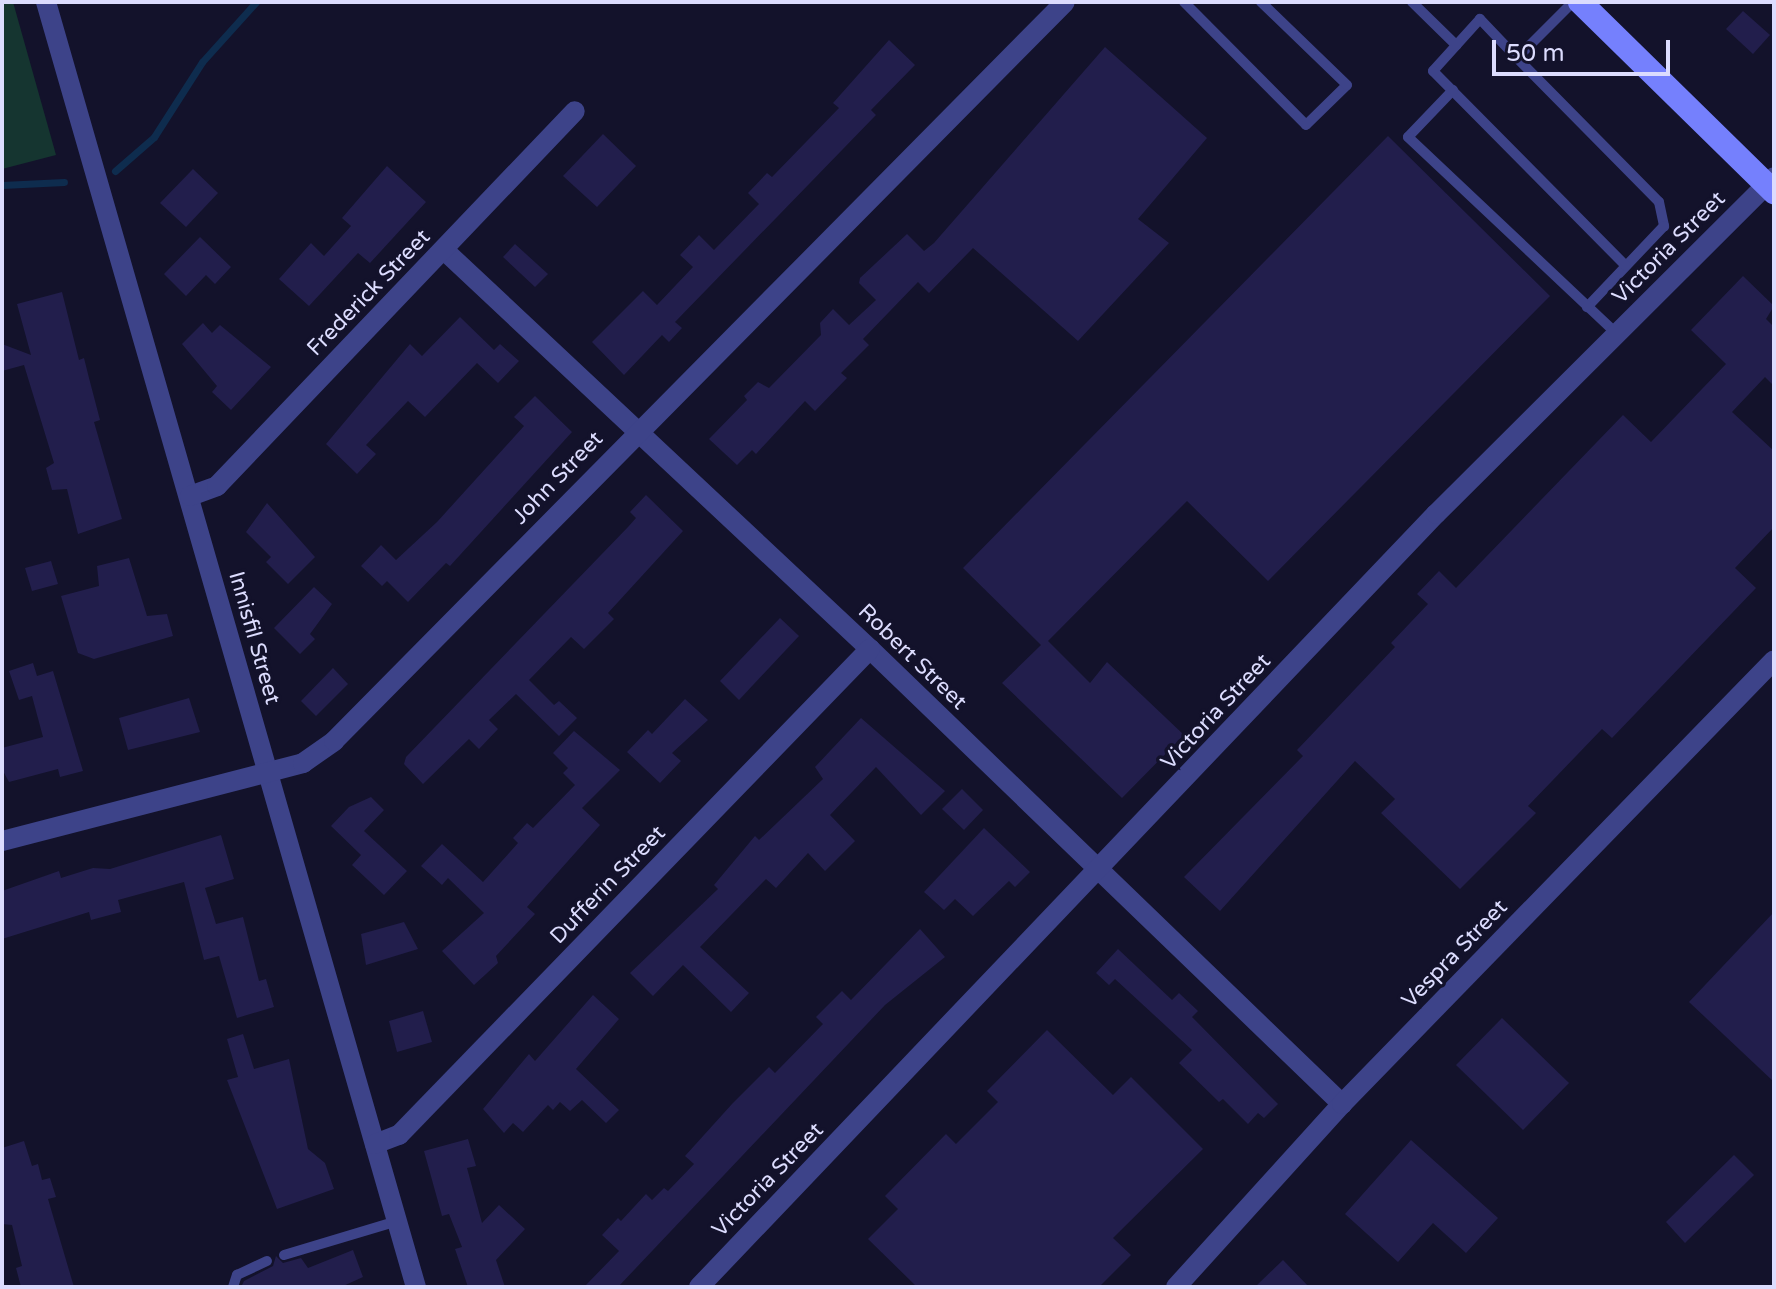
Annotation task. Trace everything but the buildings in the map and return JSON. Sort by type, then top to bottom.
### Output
[{"type":"street","name":"Innisfil Street","points":[[46,2],[416,1287]]},
{"type":"street","name":"John Street","points":[[2,841],[303,763],[334,741],[636,432],[1065,2]]},
{"type":"street","points":[[1580,2],[1771,184]]},
{"type":"street","name":"Frederick Street","points":[[190,496],[217,486],[575,111]]},
{"type":"street","name":"Victoria Street","points":[[699,1287],[1436,514],[1771,184]]},
{"type":"street","name":"Robert Street","points":[[444,250],[870,649],[1342,1104]]},
{"type":"street","name":"Dufferin Street","points":[[375,1144],[399,1135],[870,649]]},
{"type":"street","name":"Vespra Street","points":[[1176,1287],[1342,1104],[1774,660]]},
{"type":"lane","points":[[1184,2],[1306,125],[1347,85],[1261,2]]},
{"type":"lane","points":[[1412,2],[1456,45]]},
{"type":"lane","points":[[1517,58],[1573,2]]},
{"type":"lane","points":[[1587,307],[1626,266],[1664,226],[1659,202],[1480,19],[1433,71],[1626,266]]},
{"type":"lane","points":[[1453,90],[1408,137],[1617,334]]},
{"type":"lane","points":[[284,1255],[397,1221]]},
{"type":"lane","points":[[233,1287],[237,1275],[267,1261]]},
{"type":"green space","points":[[2,2],[13,2],[56,155],[2,169]]},
{"type":"waterway","points":[[115,171],[154,137],[202,62],[256,2]]},
{"type":"waterway","points":[[2,185],[64,182]]}]
